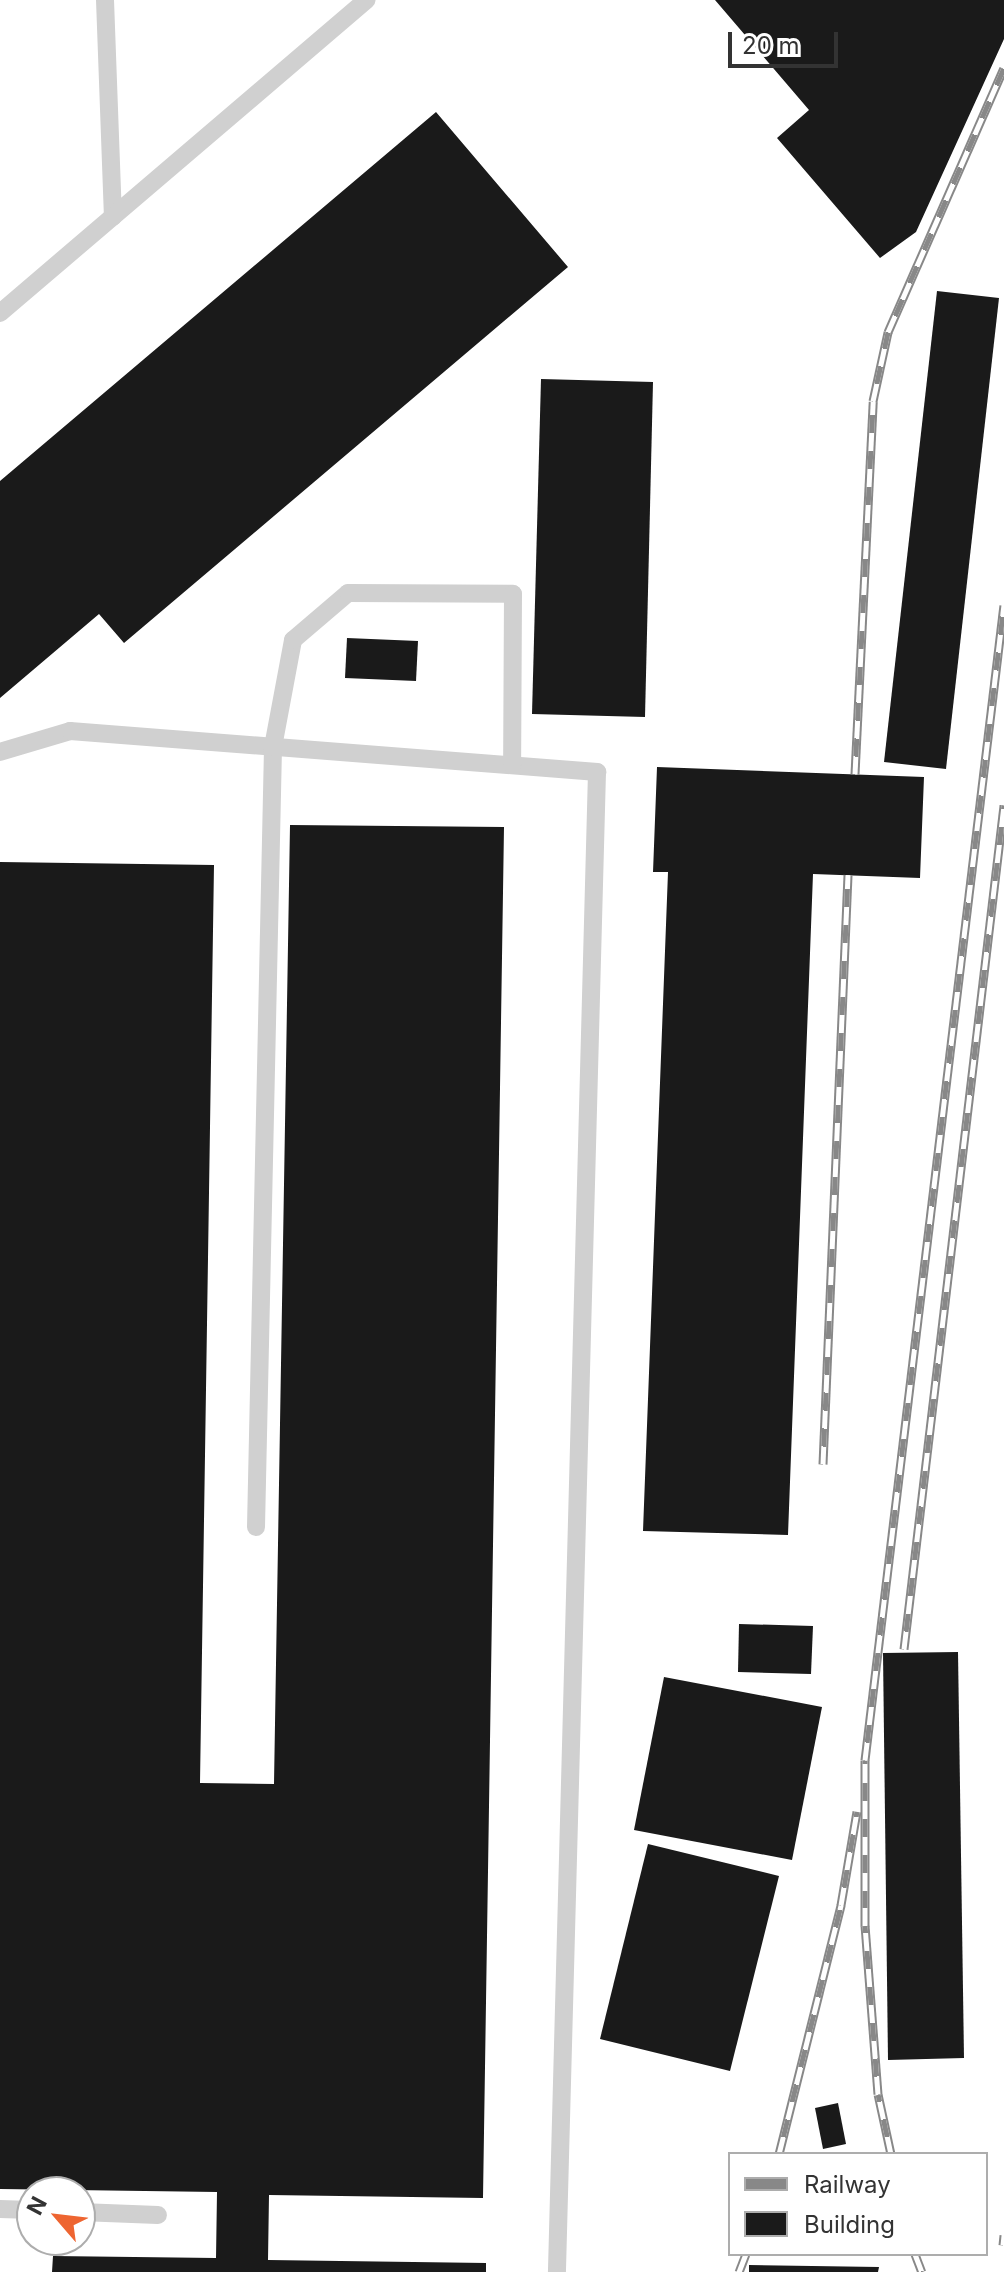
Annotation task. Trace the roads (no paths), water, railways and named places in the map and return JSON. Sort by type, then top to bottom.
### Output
[{"type":"lane","points":[[105,0],[113,217]]},
{"type":"lane","points":[[0,313],[367,0]]},
{"type":"lane","points":[[256,1527],[273,747],[293,640],[348,593],[513,594],[512,765]]},
{"type":"lane","points":[[0,752],[70,731],[597,772],[557,2272]]},
{"type":"lane","points":[[96,2213],[158,2215]]},
{"type":"railway","points":[[855,774],[873,401],[888,332],[1004,68]]},
{"type":"railway","points":[[891,2152],[878,2094],[865,1926],[865,1760],[1004,605]]},
{"type":"railway","points":[[904,1649],[1004,805]]},
{"type":"railway","points":[[823,1464],[848,875]]},
{"type":"railway","points":[[779,2152],[841,1905],[857,1811]]},
{"type":"railway","points":[[1003,2245],[1004,2235]]},
{"type":"railway","points":[[739,2272],[745,2256]]},
{"type":"railway","points":[[916,2256],[922,2272]]}]
